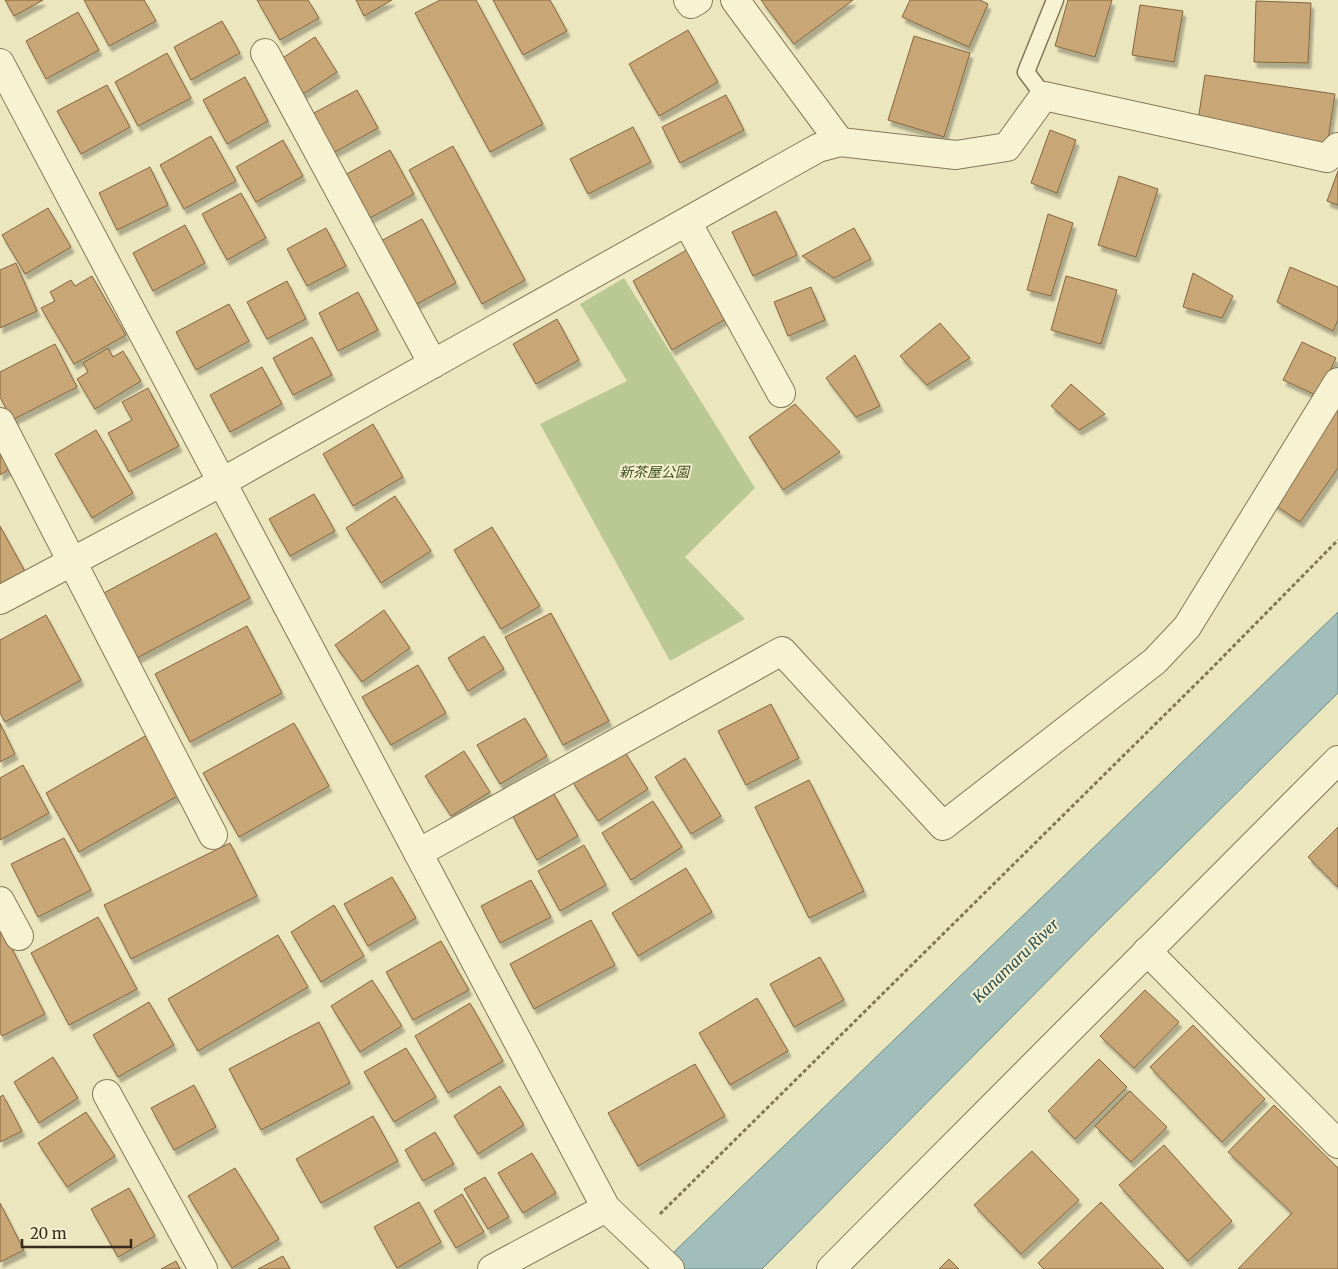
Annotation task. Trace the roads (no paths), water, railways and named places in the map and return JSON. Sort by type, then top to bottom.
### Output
[{"type":"street","points":[[688,0],[691,4],[698,0]]},
{"type":"street","points":[[735,0],[840,142]]},
{"type":"street","points":[[265,53],[433,364]]},
{"type":"street","points":[[0,62],[606,1208],[670,1269]]},
{"type":"street","points":[[0,600],[222,482],[818,148],[840,142],[956,155],[1007,148],[1044,96],[1327,158],[1338,147]]},
{"type":"street","points":[[687,222],[780,393]]},
{"type":"street","points":[[418,853],[782,651],[943,826],[1156,661],[1187,627],[1338,382]]},
{"type":"street","points":[[0,422],[213,836]]},
{"type":"street","points":[[831,1269],[1338,760]]},
{"type":"street","points":[[0,901],[19,936]]},
{"type":"street","points":[[1147,951],[1338,1144]]},
{"type":"street","points":[[107,1094],[203,1269]]},
{"type":"street","points":[[492,1269],[606,1208]]},
{"type":"lane","points":[[1044,96],[1026,72],[1055,0]]},
{"type":"water","name":"Kanamaru River","points":[[1338,612],[1338,693],[1104,924],[762,1269],[660,1269],[677,1249]]},
{"type":"park label","name":"新茶屋公園","points":[[654,472]]}]
